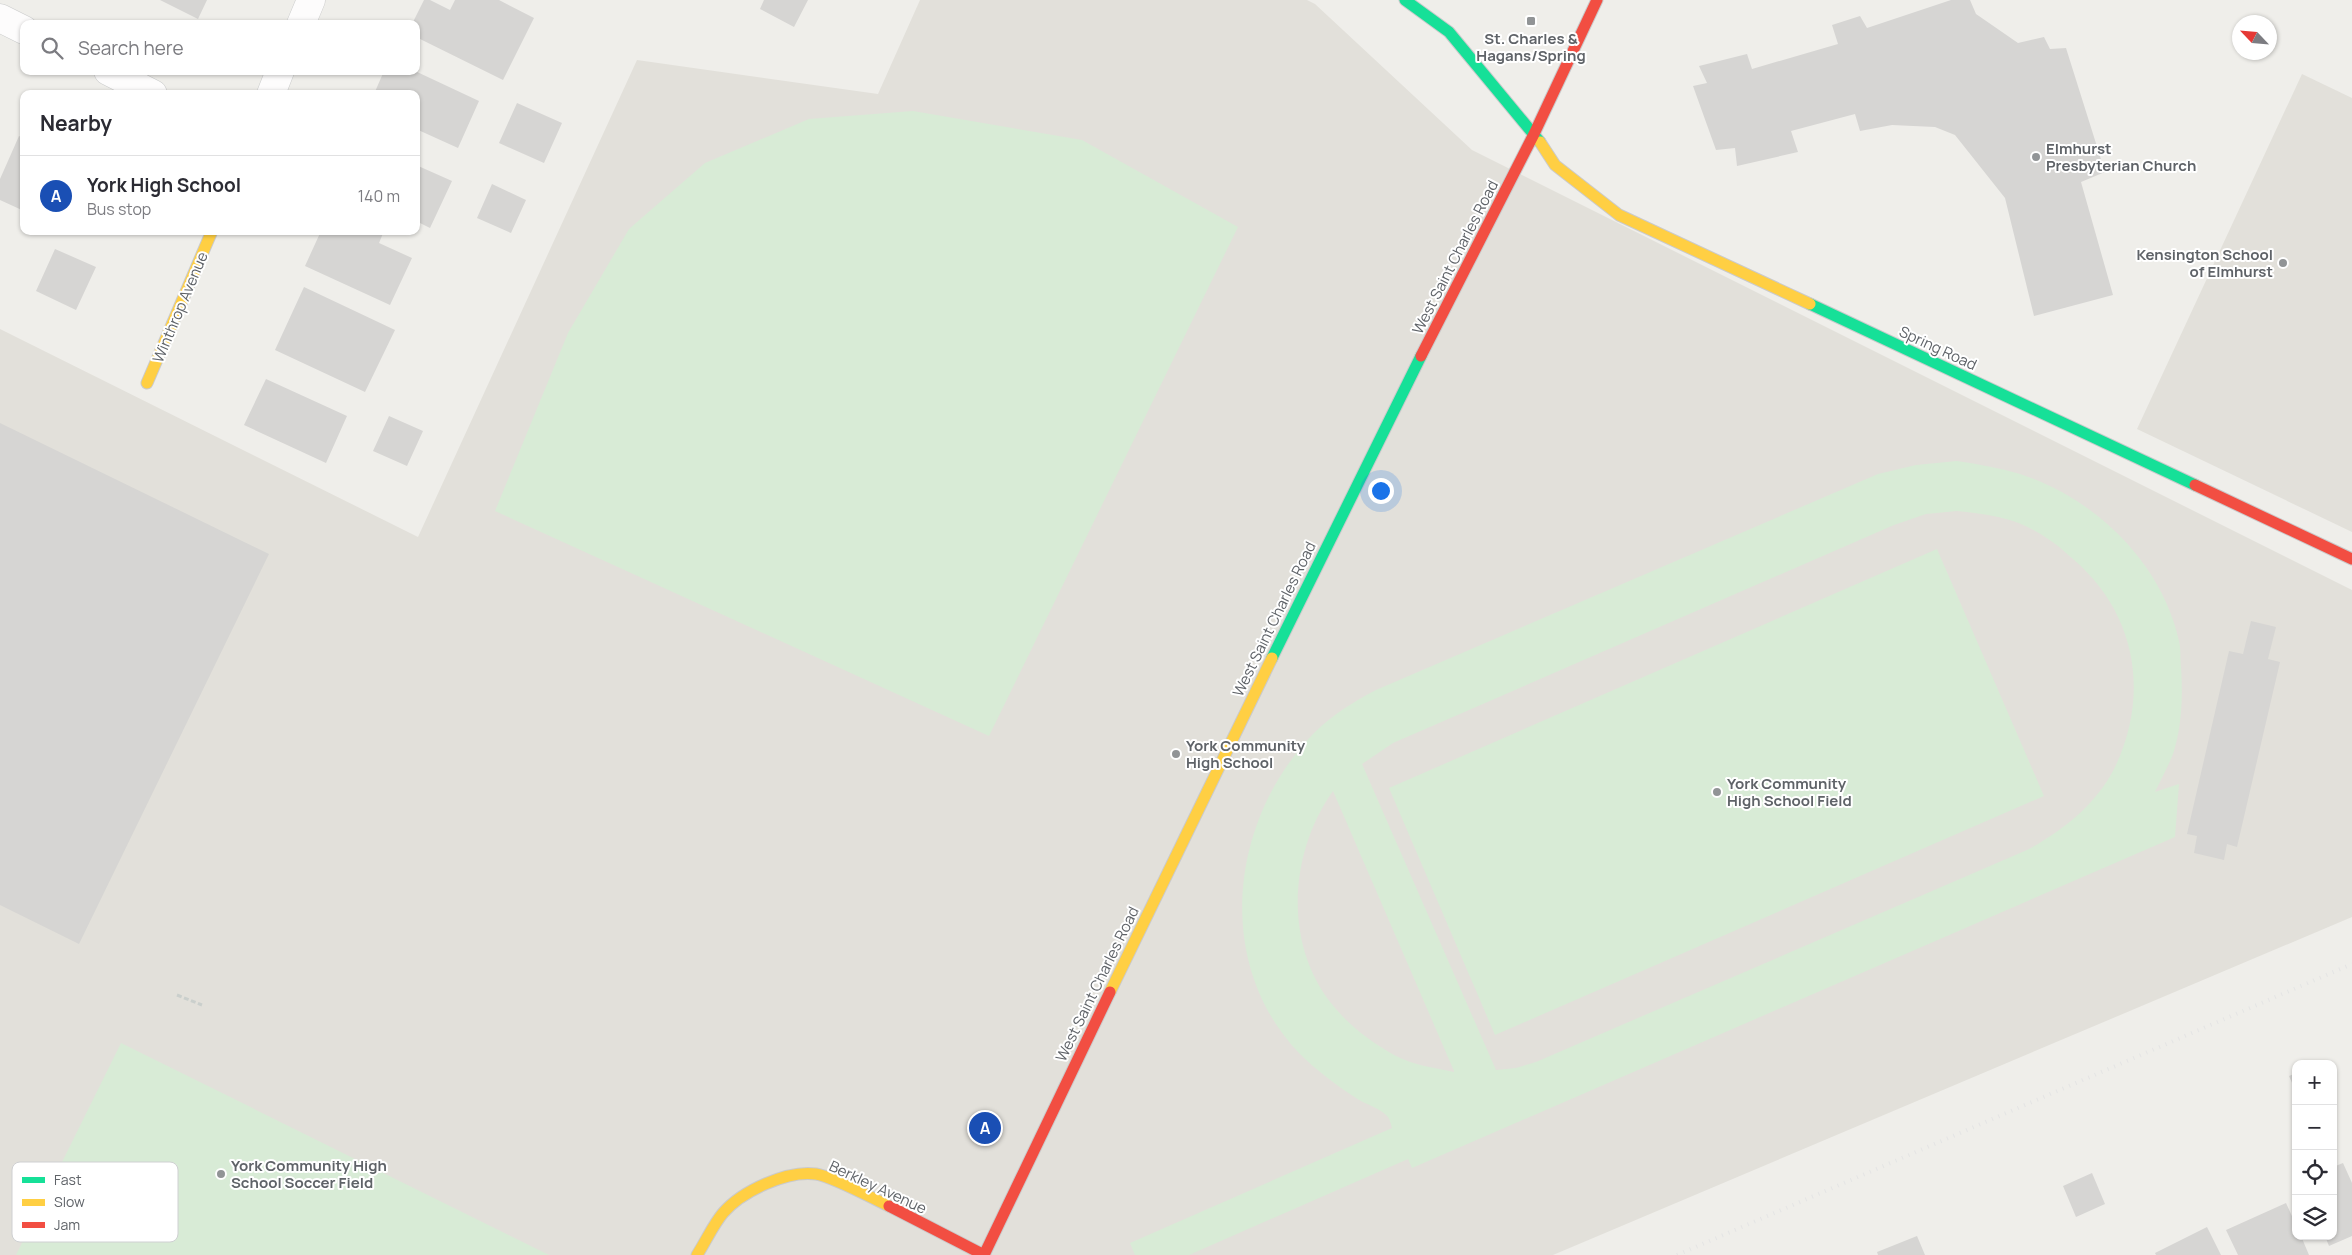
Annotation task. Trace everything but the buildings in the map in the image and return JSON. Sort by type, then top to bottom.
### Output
[{"type":"street","points":[[303,20],[311,0]]},
{"type":"street","name":"Spring Road","points":[[1405,0],[1449,32],[1534,134],[1555,166],[1619,215],[2352,559]]},
{"type":"street","name":"West Saint Charles Road","points":[[984,1255],[1143,922],[1390,416],[1534,134],[1597,0]]},
{"type":"street","points":[[0,18],[20,28]]},
{"type":"street","points":[[116,75],[145,90]]},
{"type":"street","points":[[273,90],[278,75]]},
{"type":"street","name":"Winthrop Avenue","points":[[147,383],[210,235]]},
{"type":"street","name":"Berkley Avenue","points":[[697,1255],[724,1212],[758,1186],[789,1176],[816,1174],[859,1191],[984,1255]]},
{"type":"path","points":[[177,995],[202,1005]]},
{"type":"shaded area","name":"York Community High School","points":[[920,0],[1307,0],[1315,4],[1472,150],[2352,590],[2352,917],[1553,1255],[0,1255],[0,329],[418,537],[637,60],[878,94]]},
{"type":"shaded area","name":"Kensington School of Elmhurst","points":[[2302,74],[2352,98],[2352,532],[2137,429]]},
{"type":"green space","points":[[913,111],[1082,140],[1238,227],[989,736],[495,511],[568,333],[629,229],[705,163],[809,119]]},
{"type":"green space","points":[[1965,462],[2020,474],[2048,485],[2074,499],[2099,517],[2121,537],[2141,560],[2158,585],[2170,612],[2180,647],[2182,700],[2180,722],[2173,754],[2155,792],[2179,784],[2175,837],[1412,1168],[1408,1159],[1189,1255],[1135,1255],[1130,1243],[1392,1128],[1389,1118],[1385,1114],[1341,1088],[1299,1053],[1272,1017],[1253,977],[1244,935],[1243,891],[1250,848],[1264,807],[1286,768],[1314,733],[1343,709],[1376,690],[1878,474],[1916,465]],"holes":[[[1957,511],[1985,514],[2006,519],[2037,532],[2073,559],[2094,580],[2111,603],[2123,628],[2130,654],[2134,681],[2132,709],[2126,737],[2116,765],[2100,792],[2066,825],[2027,850],[1536,1062],[1516,1068],[1496,1070],[1362,764],[1393,743],[1894,525],[1926,514]],[[1333,791],[1454,1071],[1454,1072],[1410,1062],[1388,1051],[1364,1035],[1336,1009],[1319,985],[1307,958],[1300,930],[1298,901],[1300,872],[1307,843],[1318,816]]]},
{"type":"green space","name":"York Community High School Field","points":[[1937,549],[2044,796],[1495,1035],[1389,788]]},
{"type":"green space","name":"York Community High School Soccer Field","points":[[121,1043],[549,1255],[16,1255],[22,1242],[178,1242],[178,1162],[62,1162]]},
{"type":"railway","points":[[1677,1255],[2352,964]]},
{"type":"traffic: fast","points":[[1405,0],[1449,32],[1540,142]]},
{"type":"traffic: fast","points":[[1810,304],[2195,485]]},
{"type":"traffic: fast","points":[[1272,658],[1421,356]]},
{"type":"traffic: slow","points":[[1540,142],[1555,165],[1619,215],[1810,304]]},
{"type":"traffic: slow","points":[[147,383],[210,235]]},
{"type":"traffic: slow","points":[[1110,992],[1272,658]]},
{"type":"traffic: slow","points":[[697,1255],[719,1218],[731,1205],[753,1190],[792,1175],[816,1174],[824,1176],[843,1183],[889,1206]]},
{"type":"traffic: jam","points":[[1421,356],[1534,134],[1597,0]]},
{"type":"traffic: jam","points":[[2195,485],[2352,559]]},
{"type":"traffic: jam","points":[[984,1255],[1110,992]]},
{"type":"traffic: jam","points":[[889,1206],[984,1255]]},
{"type":"place","name":"St. Charles & Hagans/Spring","points":[[1531,21]]},
{"type":"place","name":"Elmhurst Presbyterian Church","points":[[2036,157]]},
{"type":"place","name":"Kensington School of Elmhurst","points":[[2283,263]]},
{"type":"place","name":"York Community High School","points":[[1176,754]]},
{"type":"place","name":"York Community High School Field","points":[[1717,792]]},
{"type":"place","name":"York High School","points":[[985,1128]]},
{"type":"place","name":"York Community High School Soccer Field","points":[[221,1174]]}]
